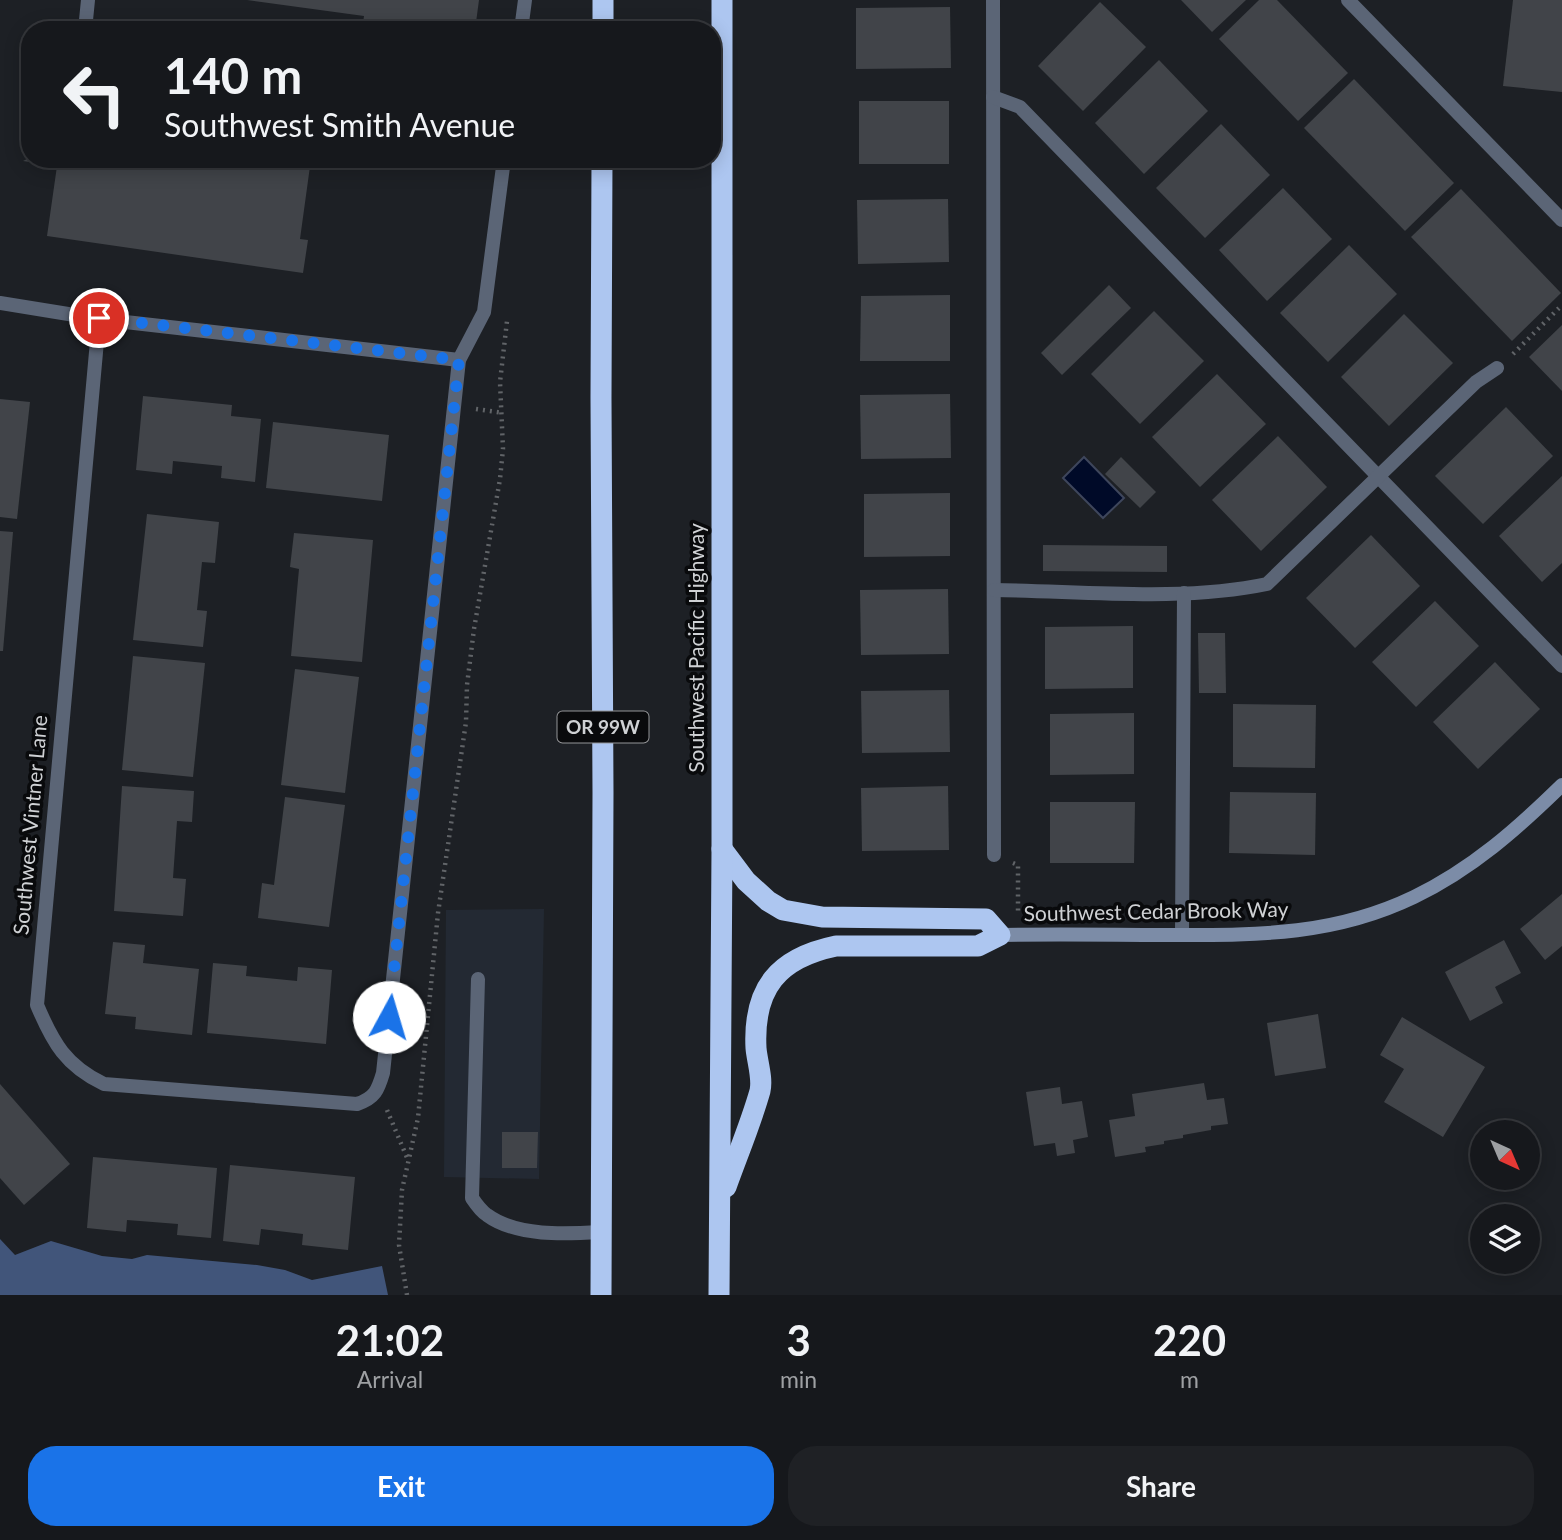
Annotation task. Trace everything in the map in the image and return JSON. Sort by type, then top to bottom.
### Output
[{"type":"highway","points":[[603,0],[603,21]]},
{"type":"highway","name":"Southwest Pacific Highway","points":[[719,1295],[722,0]]},
{"type":"highway","name":"OR 99W","points":[[601,1295],[602,168]]},
{"type":"highway","points":[[722,849],[746,881],[768,901],[783,910],[822,917],[986,919],[1009,935]]},
{"type":"highway","points":[[720,1204],[761,1088],[756,1049],[761,1001],[770,984],[786,965],[815,950],[836,946],[978,946],[1009,935]]},
{"type":"street","points":[[86,21],[88,0]]},
{"type":"street","points":[[522,21],[525,0]]},
{"type":"street","points":[[993,0],[994,855]]},
{"type":"street","points":[[1348,0],[1562,220]]},
{"type":"street","points":[[993,97],[1020,107],[1562,666]]},
{"type":"street","points":[[374,1094],[383,1073],[459,360],[484,312],[503,168]]},
{"type":"street","points":[[0,303],[99,318],[459,360]]},
{"type":"street","name":"Southwest Vintner Lane","points":[[99,318],[37,1006],[50,1035],[65,1058],[85,1075],[104,1084],[335,1104],[357,1104],[374,1094]]},
{"type":"street","points":[[994,590],[1184,593],[1227,592],[1267,584],[1476,382],[1497,369]]},
{"type":"street","points":[[1182,935],[1184,593]]},
{"type":"street","name":"Southwest Cedar Brook Way","points":[[1009,935],[1230,936],[1290,932],[1348,922],[1413,897],[1477,860],[1524,822],[1562,785]]},
{"type":"street","points":[[478,979],[472,1198],[485,1214],[505,1225],[552,1234],[601,1232]]},
{"type":"path","points":[[1497,369],[1562,305]]},
{"type":"path","points":[[407,1295],[399,1245],[402,1190],[418,1118],[438,914],[466,722],[467,685],[474,629],[500,479],[503,449],[500,382],[508,313]]},
{"type":"path","points":[[994,855],[1018,865],[1009,935]]},
{"type":"path","points":[[374,1094],[409,1161]]},
{"type":"shaded area","points":[[1084,457],[1124,498],[1103,518],[1063,478]]},
{"type":"shaded area","points":[[544,909],[539,1179],[444,1177],[446,910]]},
{"type":"shaded area","points":[[0,1239],[15,1255],[51,1241],[102,1256],[132,1259],[147,1255],[257,1265],[285,1270],[312,1280],[382,1266],[388,1295],[0,1295]]},
{"type":"building","points":[[247,0],[479,0],[476,21],[363,21],[364,16]]},
{"type":"building","points":[[1181,0],[1246,0],[1212,32]]},
{"type":"building","points":[[1259,0],[1277,0],[1348,73],[1298,121],[1219,39]]},
{"type":"building","points":[[1513,0],[1562,0],[1562,92],[1503,86]]},
{"type":"building","points":[[1100,2],[1146,47],[1083,111],[1038,66]]},
{"type":"building","points":[[950,7],[951,68],[856,69],[856,8]]},
{"type":"building","points":[[1159,60],[1208,111],[1144,174],[1095,123]]},
{"type":"building","points":[[1354,79],[1454,183],[1405,231],[1304,128]]},
{"type":"building","points":[[859,101],[949,101],[949,164],[859,164]]},
{"type":"building","points":[[1221,124],[1270,175],[1205,238],[1156,188]]},
{"type":"building","points":[[57,168],[310,168],[300,239],[308,240],[303,273],[47,236]]},
{"type":"building","points":[[1283,188],[1332,239],[1267,301],[1219,250]]},
{"type":"building","points":[[1461,189],[1561,293],[1512,341],[1411,237]]},
{"type":"building","points":[[948,199],[949,262],[858,264],[857,200]]},
{"type":"building","points":[[1349,245],[1397,294],[1328,362],[1280,313]]},
{"type":"building","points":[[1109,285],[1131,308],[1062,375],[1041,353]]},
{"type":"building","points":[[950,295],[950,361],[860,361],[861,296]]},
{"type":"building","points":[[1154,311],[1204,361],[1140,424],[1091,374]]},
{"type":"building","points":[[1404,314],[1453,363],[1389,426],[1341,377]]},
{"type":"building","points":[[1562,325],[1562,391],[1529,357]]},
{"type":"building","points":[[1217,374],[1266,424],[1200,487],[1152,437]]},
{"type":"building","points":[[950,394],[951,458],[861,459],[860,395]]},
{"type":"building","points":[[143,396],[232,405],[231,416],[261,419],[255,482],[221,478],[222,466],[173,461],[172,474],[136,470]]},
{"type":"building","points":[[0,399],[30,402],[17,519],[0,517]]},
{"type":"building","points":[[1506,407],[1553,456],[1483,524],[1435,476]]},
{"type":"building","points":[[273,422],[389,435],[382,501],[266,488]]},
{"type":"building","points":[[1278,436],[1327,487],[1261,551],[1212,500]]},
{"type":"building","points":[[1121,457],[1156,492],[1140,508],[1105,474]]},
{"type":"building","points":[[1562,476],[1562,563],[1542,582],[1499,536]]},
{"type":"building","points":[[950,493],[950,556],[864,557],[864,494]]},
{"type":"building","points":[[147,514],[219,522],[215,563],[202,562],[197,610],[207,611],[203,647],[133,640]]},
{"type":"building","points":[[0,531],[13,532],[3,651],[0,651]]},
{"type":"building","points":[[294,533],[373,540],[362,662],[291,656],[299,569],[290,567]]},
{"type":"building","points":[[1371,535],[1420,586],[1355,648],[1306,598]]},
{"type":"building","points":[[1043,545],[1167,546],[1167,572],[1043,571]]},
{"type":"building","points":[[948,589],[949,654],[861,655],[860,590]]},
{"type":"building","points":[[1435,601],[1479,646],[1416,707],[1372,662]]},
{"type":"building","points":[[1133,626],[1133,688],[1045,689],[1045,627]]},
{"type":"building","points":[[1198,633],[1225,633],[1226,693],[1199,693]]},
{"type":"building","points":[[133,656],[205,663],[193,777],[122,770]]},
{"type":"building","points":[[1495,662],[1540,709],[1478,769],[1433,722]]},
{"type":"building","points":[[295,669],[359,677],[345,793],[281,785]]},
{"type":"building","points":[[949,690],[950,752],[862,753],[861,691]]},
{"type":"building","points":[[1233,704],[1316,705],[1315,768],[1233,767]]},
{"type":"building","points":[[1134,713],[1134,774],[1050,775],[1050,714]]},
{"type":"building","points":[[122,786],[194,791],[192,822],[177,821],[173,878],[186,879],[183,916],[114,911]]},
{"type":"building","points":[[948,786],[949,850],[862,851],[861,788]]},
{"type":"building","points":[[1230,792],[1316,793],[1315,855],[1229,853]]},
{"type":"building","points":[[285,797],[345,805],[329,927],[258,918],[262,883],[274,885]]},
{"type":"building","points":[[1050,802],[1135,802],[1134,863],[1050,863]]},
{"type":"building","points":[[1562,894],[1562,946],[1545,960],[1520,929]]},
{"type":"building","points":[[1504,940],[1521,973],[1495,987],[1503,1003],[1470,1021],[1445,972]]},
{"type":"building","points":[[113,942],[145,945],[143,963],[199,969],[192,1035],[135,1029],[136,1017],[105,1014]]},
{"type":"building","points":[[213,963],[247,966],[246,976],[297,981],[298,967],[332,970],[326,1044],[207,1033]]},
{"type":"building","points":[[1318,1014],[1326,1068],[1275,1076],[1267,1023]]},
{"type":"building","points":[[1402,1017],[1485,1067],[1443,1137],[1384,1102],[1404,1069],[1380,1055]]},
{"type":"building","points":[[1204,1083],[1207,1100],[1224,1098],[1228,1124],[1211,1126],[1211,1130],[1183,1135],[1183,1138],[1164,1141],[1164,1144],[1145,1147],[1146,1152],[1115,1157],[1109,1120],[1135,1116],[1132,1094]]},
{"type":"building","points":[[0,1084],[70,1164],[24,1205],[0,1178]]},
{"type":"building","points":[[1060,1087],[1062,1104],[1082,1101],[1088,1137],[1073,1140],[1075,1153],[1057,1156],[1055,1143],[1034,1146],[1026,1092]]},
{"type":"building","points":[[502,1132],[538,1132],[537,1168],[502,1168]]},
{"type":"building","points":[[93,1157],[217,1168],[211,1238],[177,1235],[178,1224],[127,1220],[126,1232],[87,1228]]},
{"type":"building","points":[[230,1165],[355,1177],[348,1250],[302,1245],[303,1234],[261,1229],[259,1245],[223,1241]]},
{"type":"route","points":[[99,318],[459,360],[389,1017]]}]
